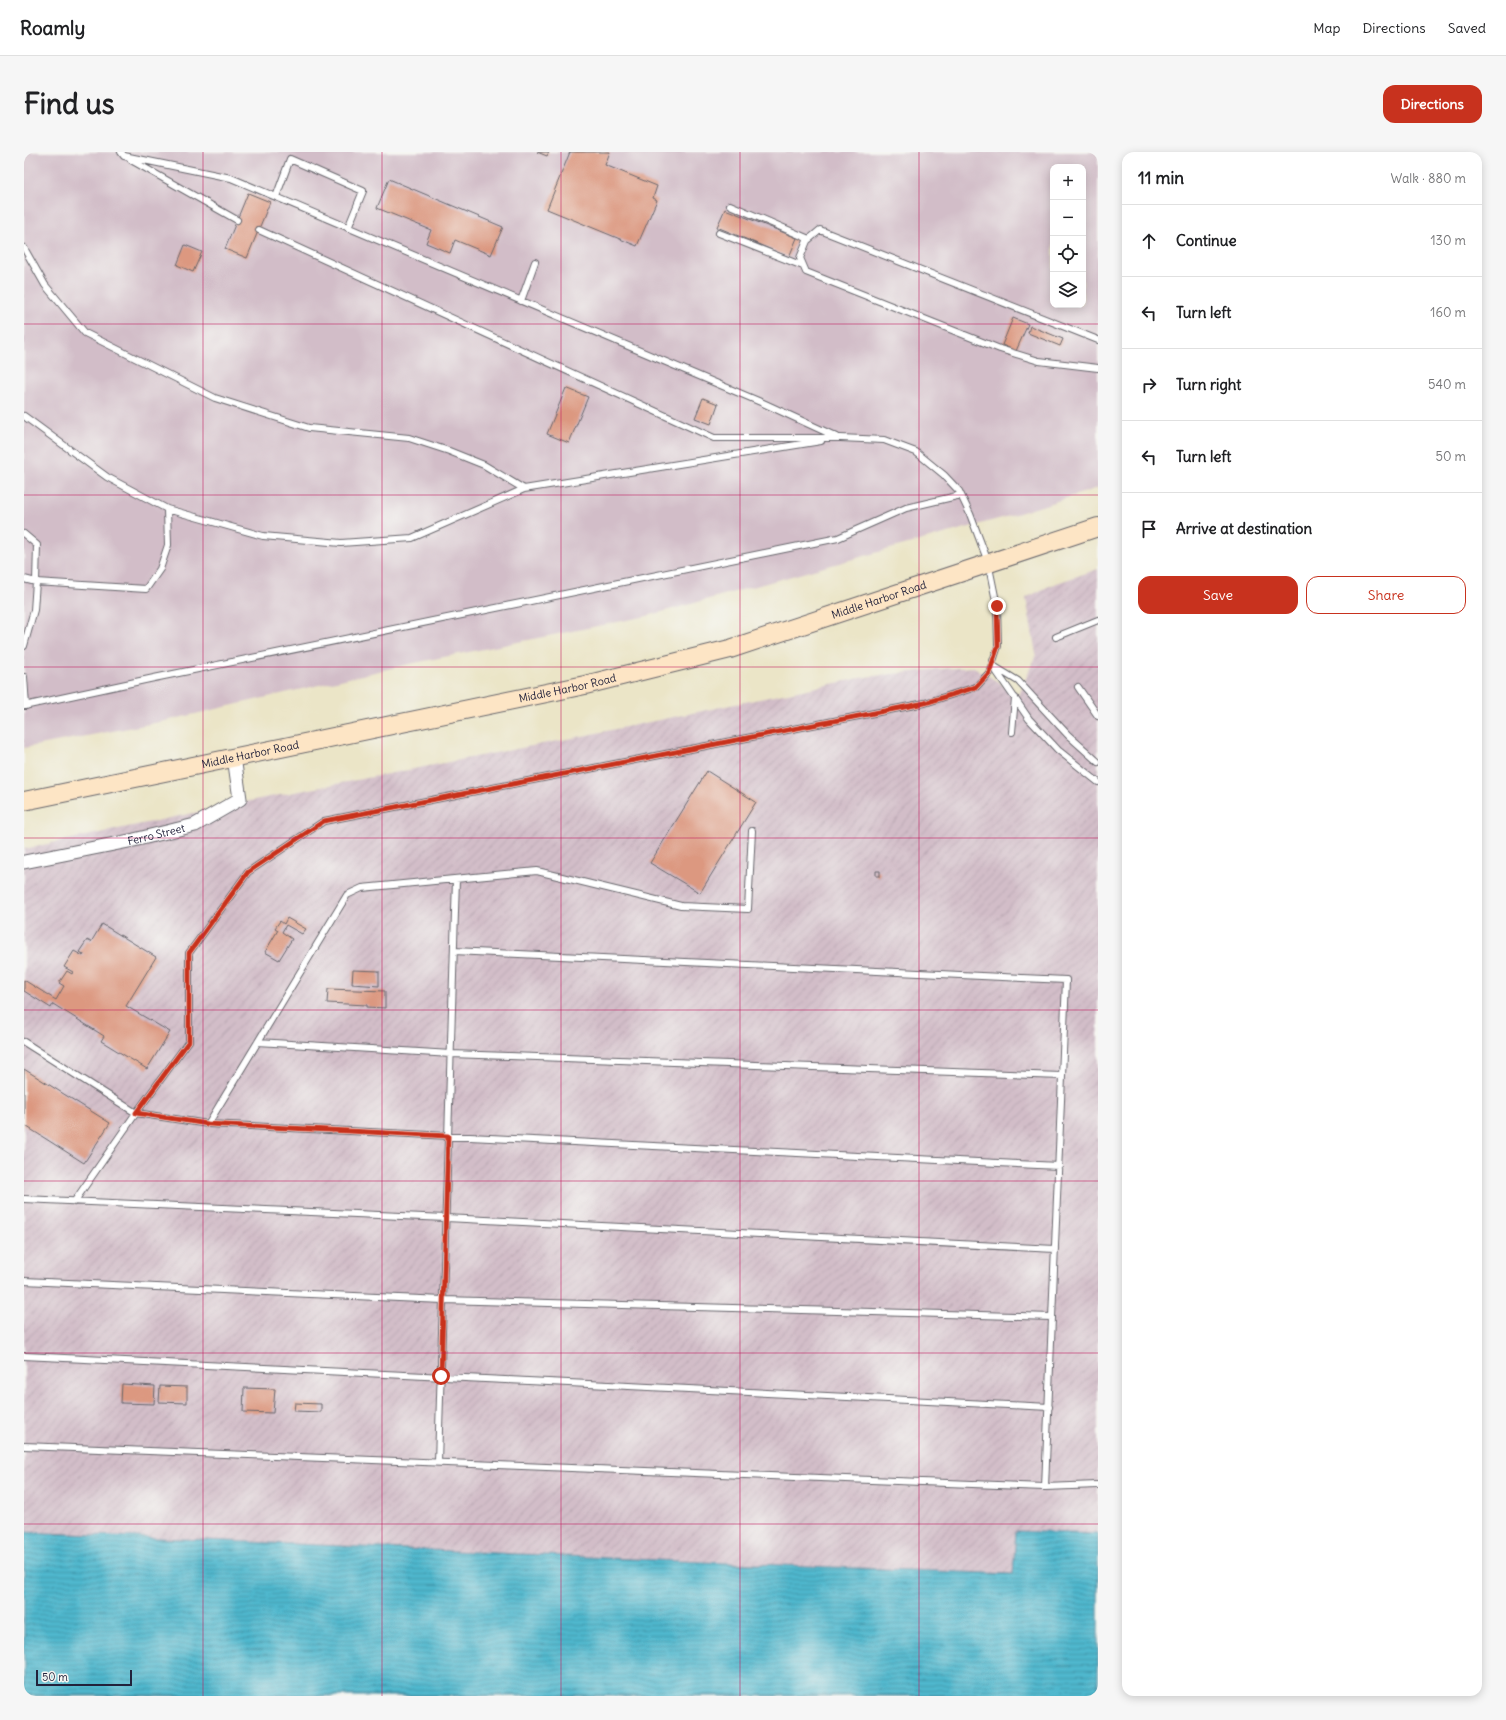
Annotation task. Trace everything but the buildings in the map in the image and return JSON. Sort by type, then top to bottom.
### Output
[{"type":"main road","name":"Middle Harbor Road","points":[[24,801],[585,685],[730,649],[988,562],[1098,527]]},
{"type":"street","name":"Ferro Street","points":[[24,862],[134,840],[195,825],[240,799],[234,757]]},
{"type":"lane","points":[[123,154],[231,178],[763,403],[840,438]]},
{"type":"lane","points":[[123,154],[237,220]]},
{"type":"lane","points":[[276,197],[290,159],[363,191],[348,228]]},
{"type":"lane","points":[[730,205],[809,239]]},
{"type":"lane","points":[[74,1202],[136,1113],[189,1041],[189,953],[248,872],[324,821],[925,703],[976,687],[989,673],[998,646],[997,606],[988,562],[970,514],[961,495],[944,475],[916,452],[884,440],[840,438],[714,438],[259,230]]},
{"type":"lane","points":[[1098,340],[820,230],[807,241],[800,258],[806,272],[1000,349],[1039,361],[1098,368]]},
{"type":"lane","points":[[719,233],[804,266]]},
{"type":"lane","points":[[24,248],[45,285],[85,333],[215,398],[308,428],[409,438],[449,451],[484,465],[524,489]]},
{"type":"lane","points":[[521,301],[535,262]]},
{"type":"lane","points":[[24,416],[107,477],[167,509],[263,536],[341,543],[412,538],[524,489],[840,438]]},
{"type":"lane","points":[[24,678],[25,706],[128,683],[838,538],[906,508],[961,495]]},
{"type":"lane","points":[[24,579],[36,582],[146,589],[160,569],[168,545],[167,509]]},
{"type":"lane","points":[[24,534],[37,545],[34,610],[24,646]]},
{"type":"lane","points":[[1056,637],[1098,620]]},
{"type":"lane","points":[[992,665],[1029,719],[1058,750],[1098,782]]},
{"type":"lane","points":[[992,665],[1018,681],[1068,735],[1098,762]]},
{"type":"lane","points":[[1078,687],[1098,716]]},
{"type":"lane","points":[[1012,732],[1015,698]]},
{"type":"lane","points":[[208,1124],[347,895],[362,888],[537,871],[681,906],[748,909],[752,831]]},
{"type":"lane","points":[[438,1462],[456,879]]},
{"type":"lane","points":[[454,951],[1066,980],[1045,1486]]},
{"type":"lane","points":[[24,1042],[136,1113],[208,1124],[1058,1166]]},
{"type":"lane","points":[[258,1042],[451,1054],[1062,1076]]},
{"type":"lane","points":[[24,1200],[446,1218],[1055,1249]]},
{"type":"lane","points":[[24,1281],[443,1300],[1052,1317]]},
{"type":"lane","points":[[24,1356],[1049,1407]]},
{"type":"lane","points":[[24,1446],[1045,1486],[1098,1484]]},
{"type":"shaded area","points":[[24,152],[1098,152],[1098,488],[1013,515],[647,616],[409,664],[165,721],[24,748]]},
{"type":"shaded area","points":[[1098,569],[1098,1534],[1016,1531],[1014,1574],[677,1561],[24,1532],[24,849],[264,798],[568,739],[865,677],[939,669],[974,667],[1019,695],[1036,654],[1026,598],[1051,585]]},
{"type":"water","points":[[1016,1531],[1098,1534],[1098,1696],[24,1696],[24,1532],[677,1561],[1013,1574]]},
{"type":"route","points":[[441,1376],[448,1136],[208,1124],[136,1113],[189,1041],[189,953],[248,872],[324,821],[925,703],[976,687],[989,673],[998,646],[997,606]]}]
